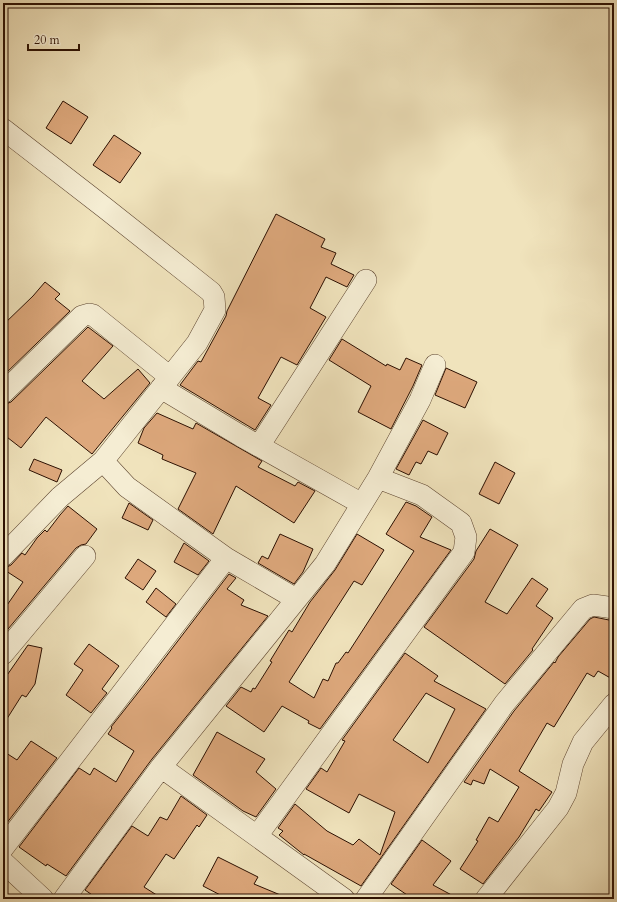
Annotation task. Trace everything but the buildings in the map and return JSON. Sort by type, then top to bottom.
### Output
[{"type":"street","points":[[3,556],[60,497],[103,461],[197,343],[215,310],[214,297],[211,292],[105,208],[6,133]]},
{"type":"street","points":[[259,446],[366,280]]},
{"type":"street","points":[[3,393],[82,316],[89,314],[93,315],[165,382],[259,446],[362,504]]},
{"type":"street","points":[[64,899],[161,767],[325,564],[378,478],[420,400],[435,365]]},
{"type":"street","points":[[103,461],[127,487],[226,558],[296,599]]},
{"type":"street","points":[[257,836],[464,552],[466,537],[461,523],[422,495],[378,478]]},
{"type":"street","points":[[3,654],[85,556]]},
{"type":"street","points":[[3,848],[226,558]]},
{"type":"street","points":[[366,899],[504,704],[583,609],[593,605],[614,608]]},
{"type":"street","points":[[486,899],[558,808],[566,793],[573,764],[583,742],[614,704]]},
{"type":"street","points":[[161,767],[344,899]]},
{"type":"street","points":[[3,862],[44,899]]}]
